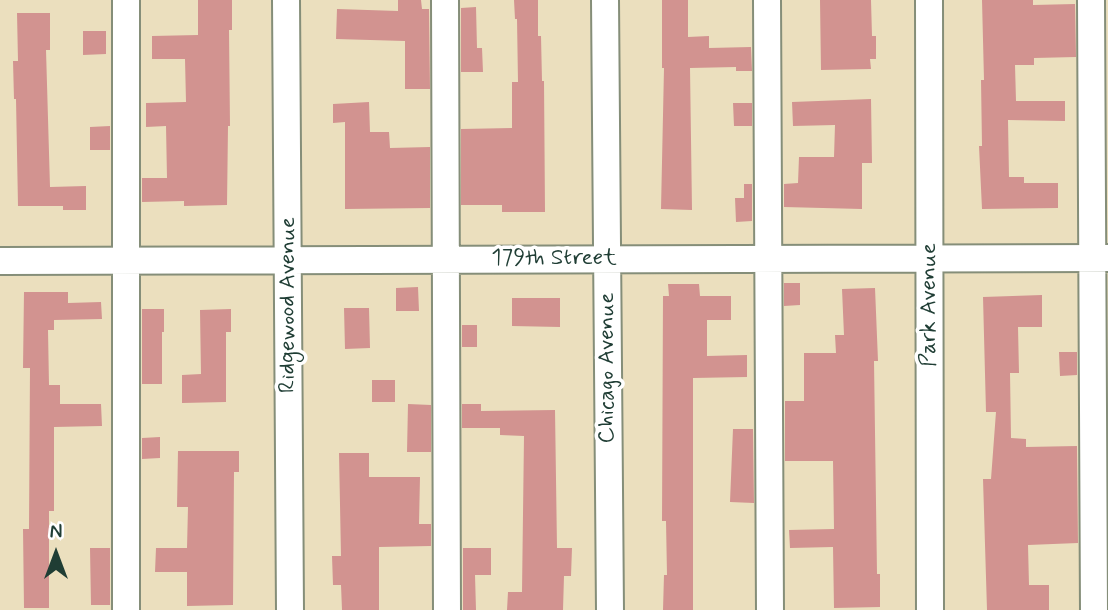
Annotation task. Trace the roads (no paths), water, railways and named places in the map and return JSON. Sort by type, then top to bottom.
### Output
[{"type":"street","points":[[126,0],[126,610]]},
{"type":"street","name":"Ridgewood Avenue","points":[[286,0],[290,610]]},
{"type":"street","points":[[445,0],[447,610]]},
{"type":"street","name":"Chicago Avenue","points":[[605,0],[610,610]]},
{"type":"street","points":[[767,0],[770,610]]},
{"type":"street","name":"Park Avenue","points":[[929,0],[930,610]]},
{"type":"street","points":[[1091,0],[1101,258],[1094,610]]},
{"type":"street","name":"179th Street","points":[[0,261],[1101,258]]}]
